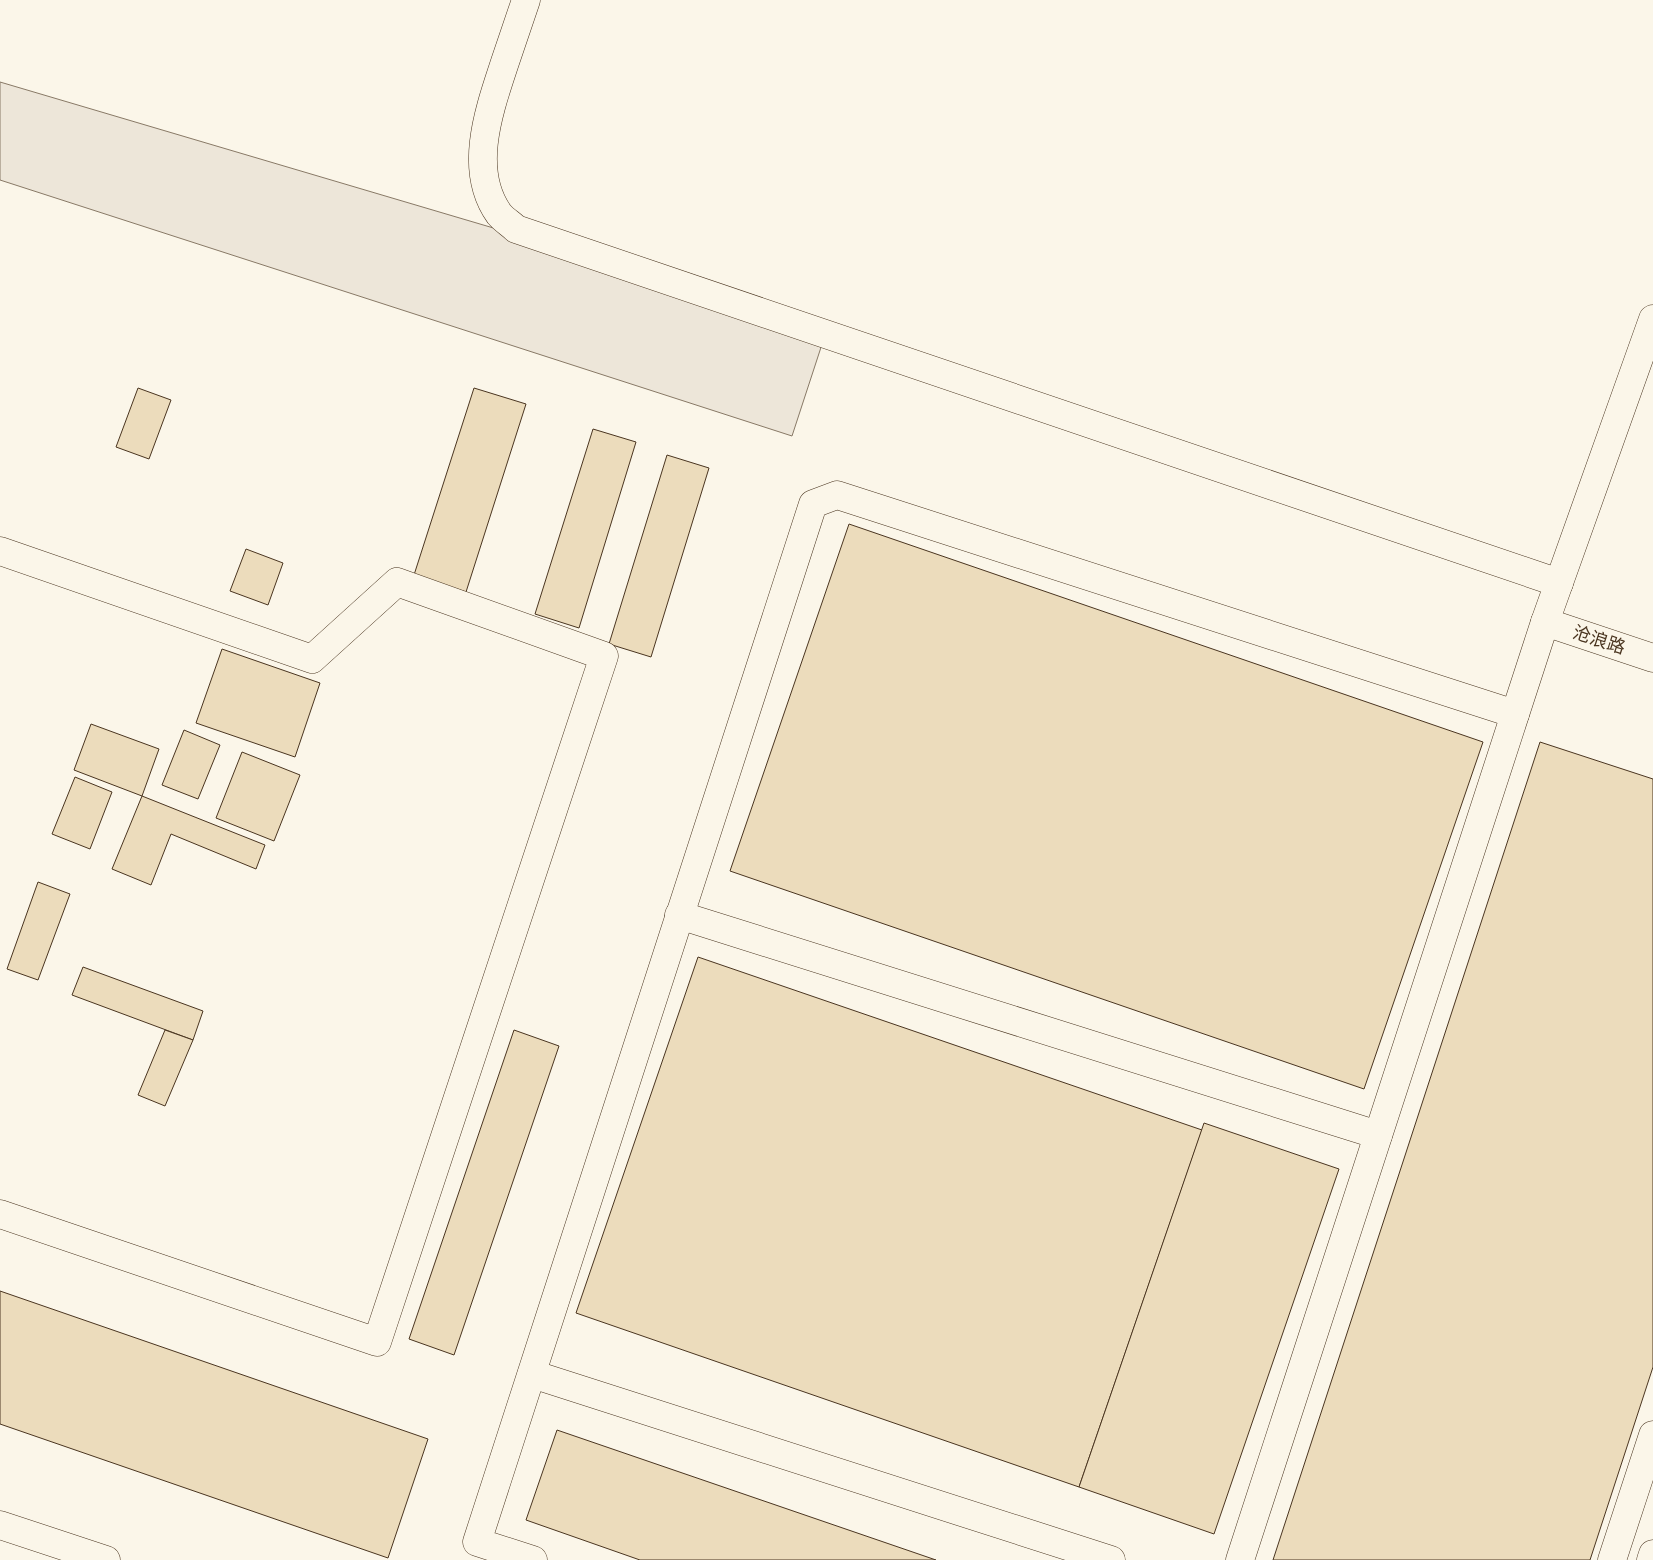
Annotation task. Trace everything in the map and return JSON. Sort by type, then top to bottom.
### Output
[{"type":"street","points":[[526,0],[492,102],[485,133],[483,164],[486,183],[492,201],[500,214],[516,230],[1559,583]]},
{"type":"street","points":[[1240,1560],[1545,622],[1653,319]]},
{"type":"street","points":[[533,1560],[477,1542],[813,504],[837,495],[1515,714]]},
{"type":"street","points":[[0,551],[312,659],[397,582],[604,656],[377,1342],[0,1214]]},
{"type":"street","name":"沧浪路","points":[[1545,622],[1653,658]]},
{"type":"street","points":[[679,915],[1378,1135]]},
{"type":"street","points":[[532,1374],[1110,1560]]},
{"type":"street","points":[[1612,1560],[1653,1435]]},
{"type":"street","points":[[0,1525],[106,1560]]},
{"type":"street","points":[[1651,1560],[1653,1554]]},
{"type":"shaded area","points":[[0,82],[632,269],[826,332],[792,436],[0,180]]},
{"type":"building","points":[[138,388],[171,400],[149,459],[116,447]]},
{"type":"building","points":[[474,388],[526,404],[466,592],[414,575]]},
{"type":"building","points":[[593,429],[636,442],[579,628],[535,614]]},
{"type":"building","points":[[667,455],[709,468],[651,657],[609,644]]},
{"type":"building","points":[[849,524],[1483,742],[1364,1089],[730,871]]},
{"type":"building","points":[[246,549],[283,563],[268,605],[230,591]]},
{"type":"building","points":[[222,649],[320,683],[295,757],[196,723]]},
{"type":"building","points":[[91,724],[159,749],[142,796],[74,770]]},
{"type":"building","points":[[184,730],[220,745],[198,799],[162,785]]},
{"type":"building","points":[[1540,742],[1653,779],[1653,1367],[1590,1560],[1273,1560]]},
{"type":"building","points":[[242,752],[300,775],[274,841],[216,818]]},
{"type":"building","points":[[75,777],[112,792],[90,849],[52,834]]},
{"type":"building","points":[[142,796],[265,845],[256,869],[171,834],[151,885],[112,869]]},
{"type":"building","points":[[38,882],[70,894],[38,980],[7,969]]},
{"type":"building","points":[[698,957],[1202,1130],[1079,1487],[576,1313]]},
{"type":"building","points":[[83,967],[203,1011],[193,1040],[72,995]]},
{"type":"building","points":[[165,1030],[193,1040],[165,1106],[138,1095]]},
{"type":"building","points":[[514,1030],[559,1046],[454,1355],[409,1339]]},
{"type":"building","points":[[1204,1123],[1339,1169],[1214,1534],[1079,1487]]},
{"type":"building","points":[[0,1291],[428,1439],[388,1558],[0,1424]]},
{"type":"building","points":[[557,1430],[936,1560],[640,1560],[526,1520]]}]
